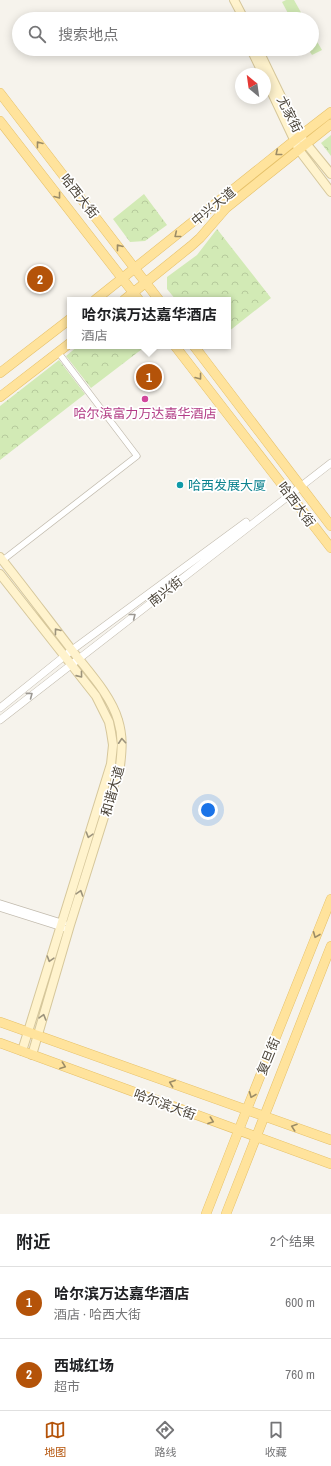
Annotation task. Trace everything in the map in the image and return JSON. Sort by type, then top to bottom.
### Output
[{"type":"main road","points":[[229,0],[235,12]]},
{"type":"main road","points":[[234,0],[240,12]]},
{"type":"main road","points":[[255,56],[260,68]]},
{"type":"main road","name":"尤家街","points":[[261,56],[298,138],[299,150],[331,192]]},
{"type":"main road","name":"尤家街","points":[[271,89],[298,138],[307,143],[331,174]]},
{"type":"main road","name":"哈西大街","points":[[0,93],[157,297]]},
{"type":"main road","name":"中兴大道","points":[[99,297],[331,112]]},
{"type":"main road","name":"哈西大街","points":[[0,121],[122,280],[136,296]]},
{"type":"main road","name":"中兴大道","points":[[136,296],[146,283],[200,238],[226,208],[331,124]]},
{"type":"main road","points":[[0,373],[67,321]]},
{"type":"main road","points":[[0,397],[67,345]]},
{"type":"main road","name":"哈西大街","points":[[177,349],[331,548]]},
{"type":"main road","name":"哈西大街","points":[[196,349],[298,485],[331,526]]},
{"type":"main road","name":"和谐大道","points":[[1,558],[95,680],[114,710],[120,727],[122,747],[120,766],[69,928],[32,1055]]},
{"type":"main road","name":"和谐大道","points":[[1,578],[96,696],[109,722],[113,745],[111,764],[22,1051]]},
{"type":"main road","name":"复旦街","points":[[206,1214],[246,1109],[331,899]]},
{"type":"main road","name":"复旦街","points":[[226,1214],[331,946]]},
{"type":"main road","name":"哈尔滨大街","points":[[0,1022],[331,1140]]},
{"type":"main road","name":"哈尔滨大街","points":[[0,1043],[331,1164]]},
{"type":"street","points":[[1,558],[137,456],[58,352]]},
{"type":"street","name":"南兴街","points":[[0,720],[289,493],[331,458]]},
{"type":"street","name":"南兴街","points":[[298,485],[331,464]]},
{"type":"street","name":"南兴街","points":[[0,708],[72,650],[289,493]]},
{"type":"street","points":[[0,903],[69,928]]},
{"type":"street","points":[[0,908],[61,925]]},
{"type":"green space","points":[[286,0],[294,0],[301,12],[287,12],[282,2]]},
{"type":"green space","points":[[331,135],[331,156],[321,143]]},
{"type":"green space","points":[[144,194],[167,225],[145,241],[130,242],[113,219]]},
{"type":"green space","points":[[217,229],[271,298],[231,330],[231,297],[174,297],[167,289],[167,277],[197,255]]},
{"type":"green space","points":[[74,349],[142,349],[91,388],[66,356]]},
{"type":"green space","points":[[59,360],[85,394],[0,460],[0,406]]},
{"type":"place","name":"西城红场","points":[[40,279]]},
{"type":"place","name":"哈尔滨万达嘉华酒店","points":[[149,377]]},
{"type":"place","name":"哈尔滨富力万达嘉华酒店","points":[[145,399]]},
{"type":"place","name":"哈西发展大厦","points":[[180,485]]}]
